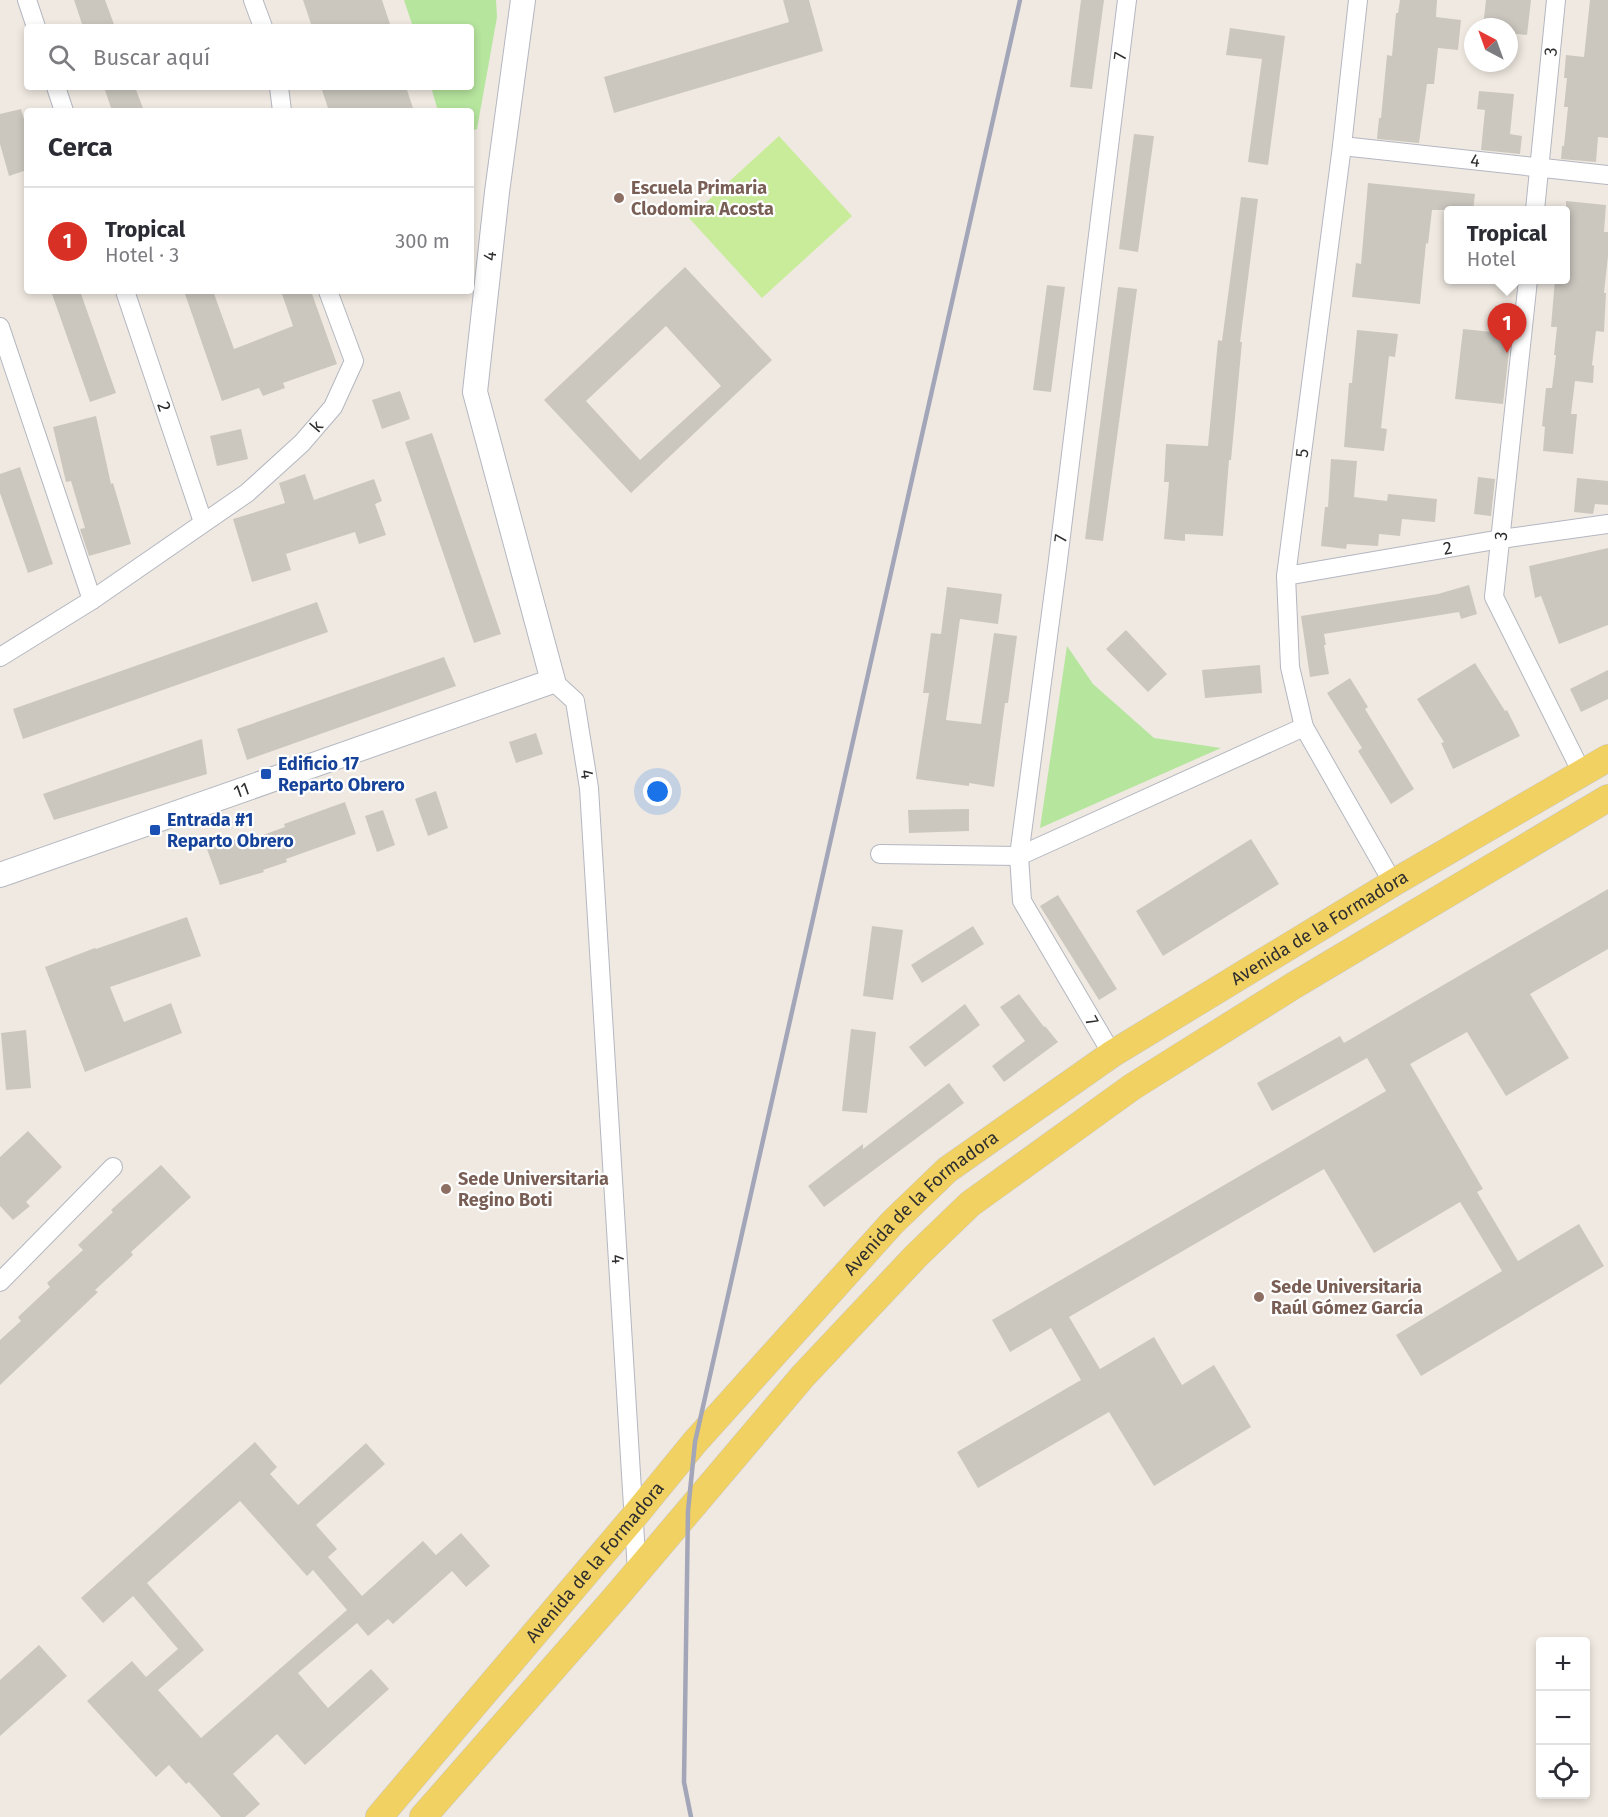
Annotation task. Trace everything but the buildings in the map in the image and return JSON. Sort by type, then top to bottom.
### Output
[{"type":"main road","name":"Avenida de la Formadora","points":[[379,1817],[695,1442],[892,1223],[947,1170],[1112,1054],[1393,883],[1608,759]]},
{"type":"main road","name":"Avenida de la Formadora","points":[[423,1817],[637,1572],[803,1376],[915,1256],[970,1204],[1131,1087],[1293,986],[1608,798]]},
{"type":"street","points":[[27,0],[35,24]]},
{"type":"street","points":[[253,0],[262,24]]},
{"type":"street","name":"4","points":[[523,0],[497,192],[475,392],[553,681],[575,701],[589,788],[637,1572]]},
{"type":"street","name":"7","points":[[1112,1054],[1022,901],[1019,856],[1059,556],[1127,0]]},
{"type":"street","name":"5","points":[[1358,0],[1342,146],[1286,576],[1290,667],[1304,727],[1393,883]]},
{"type":"street","name":"3","points":[[1535,206],[1556,0]]},
{"type":"street","points":[[57,90],[63,108]]},
{"type":"street","points":[[279,90],[282,108]]},
{"type":"street","name":"4","points":[[1342,146],[1608,175]]},
{"type":"street","name":"3","points":[[1527,284],[1494,597],[1582,773]]},
{"type":"street","name":"2","points":[[126,294],[203,522]]},
{"type":"street","name":"k","points":[[0,657],[92,600],[247,493],[302,443],[333,407],[354,360],[329,294]]},
{"type":"street","points":[[0,327],[92,600]]},
{"type":"street","name":"2","points":[[1286,576],[1501,539],[1608,524]]},
{"type":"street","name":"11","points":[[0,875],[553,681]]},
{"type":"street","points":[[880,854],[1019,856],[1304,727]]},
{"type":"street","points":[[0,1282],[113,1167]]},
{"type":"green space","points":[[404,0],[496,0],[497,17],[477,129],[474,130],[474,108],[437,108],[432,90],[474,90],[474,24],[412,24]]},
{"type":"green space","points":[[779,136],[852,216],[762,298],[689,218]]},
{"type":"green space","points":[[1067,646],[1093,684],[1154,738],[1221,748],[1040,828]]},
{"type":"railway","points":[[691,1817],[684,1782],[688,1511],[695,1442],[1020,0]]},
{"type":"place","name":"Escuela Primaria Clodomira Acosta","points":[[619,198]]},
{"type":"place","name":"Tropical","points":[[1507,353]]},
{"type":"place","name":"Edificio 17 Reparto Obrero","points":[[266,774]]},
{"type":"place","name":"Entrada #1 Reparto Obrero","points":[[155,830]]},
{"type":"place","name":"Sede Universitaria Regino Boti","points":[[446,1189]]},
{"type":"place","name":"Sede Universitaria Raúl Gómez García","points":[[1259,1297]]}]
